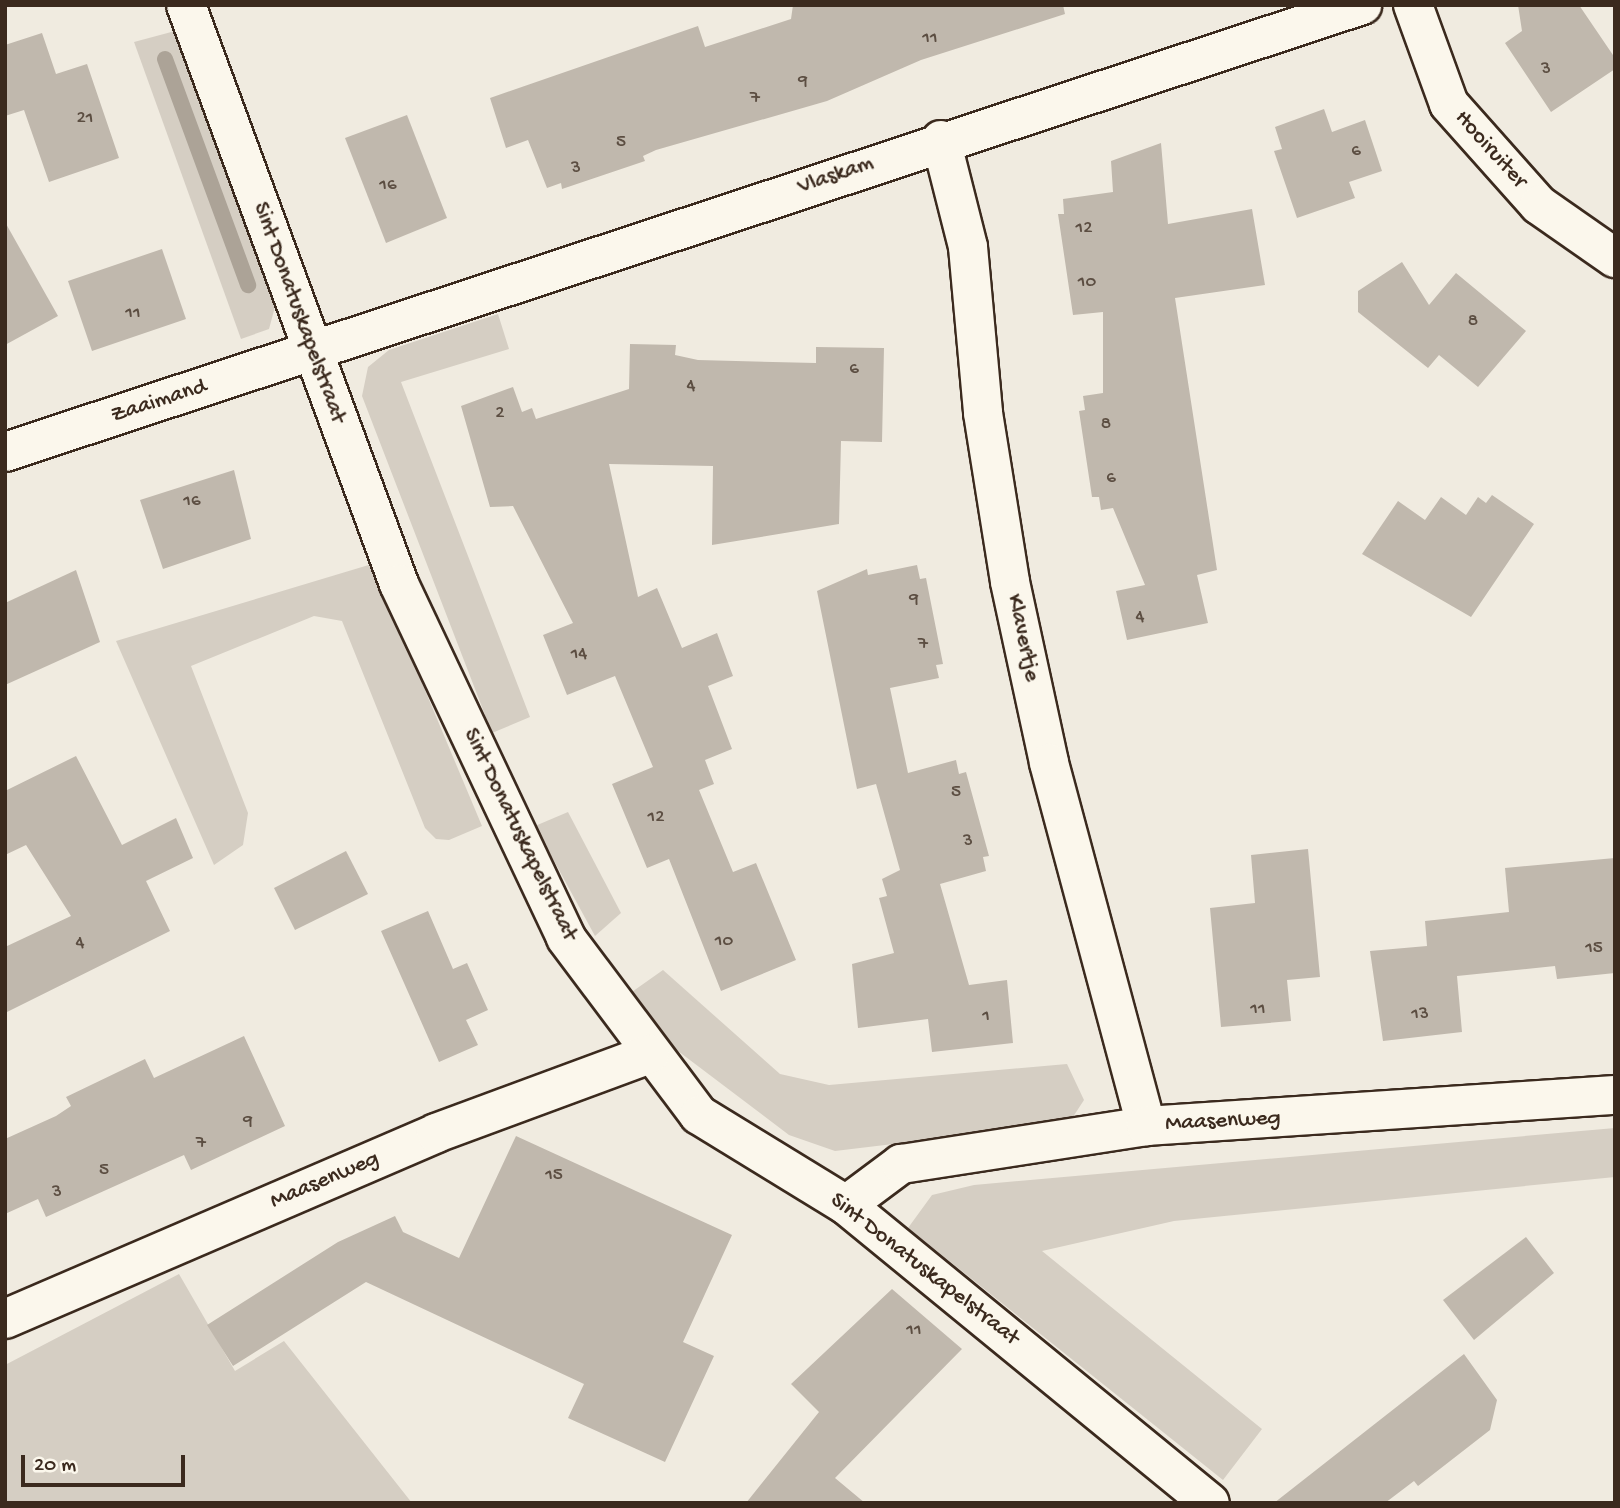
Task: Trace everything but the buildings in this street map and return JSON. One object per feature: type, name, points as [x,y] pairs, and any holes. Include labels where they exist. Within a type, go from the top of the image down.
[{"type":"street","name":"Sint Donatuskapelstraat","points":[[186,5],[399,584],[566,938],[650,1054],[699,1115],[846,1205],[1210,1503]]},
{"type":"street","name":"Vlaskam","points":[[312,352],[941,140],[1362,5]]},
{"type":"street","name":"Hooiruiter","points":[[1413,5],[1449,104],[1539,205],[1615,258]]},
{"type":"street","name":"Klavertje","points":[[941,140],[968,247],[984,413],[1010,582],[1049,763],[1146,1126]]},
{"type":"street","name":"Zaaimand","points":[[5,452],[312,352]]},
{"type":"street","name":"Maasenweg","points":[[5,1319],[436,1133],[650,1054]]},
{"type":"street","name":"Maasenweg","points":[[846,1205],[901,1164],[1146,1126],[1615,1095]]},
{"type":"shaded area","points":[[175,31],[276,303],[269,329],[241,339],[134,42]]},
{"type":"shaded area","points":[[498,314],[509,349],[401,382],[530,717],[492,733],[362,396],[368,367],[389,350]]},
{"type":"shaded area","points":[[372,564],[482,826],[449,840],[436,839],[425,828],[342,621],[314,616],[191,666],[248,813],[243,845],[214,865],[116,641]]},
{"type":"shaded area","points":[[568,812],[621,913],[595,936],[535,826]]},
{"type":"shaded area","points":[[663,970],[780,1074],[829,1085],[1067,1064],[1084,1100],[1069,1123],[835,1151],[789,1135],[674,1048],[629,994]]},
{"type":"shaded area","points":[[1615,1128],[1615,1177],[1174,1221],[1042,1251],[1262,1429],[1223,1480],[908,1228],[932,1195],[974,1185]]},
{"type":"shaded area","points":[[179,1274],[235,1371],[284,1341],[412,1503],[6,1503],[5,1365]]},
{"type":"waterway","points":[[165,59],[248,285]]}]
